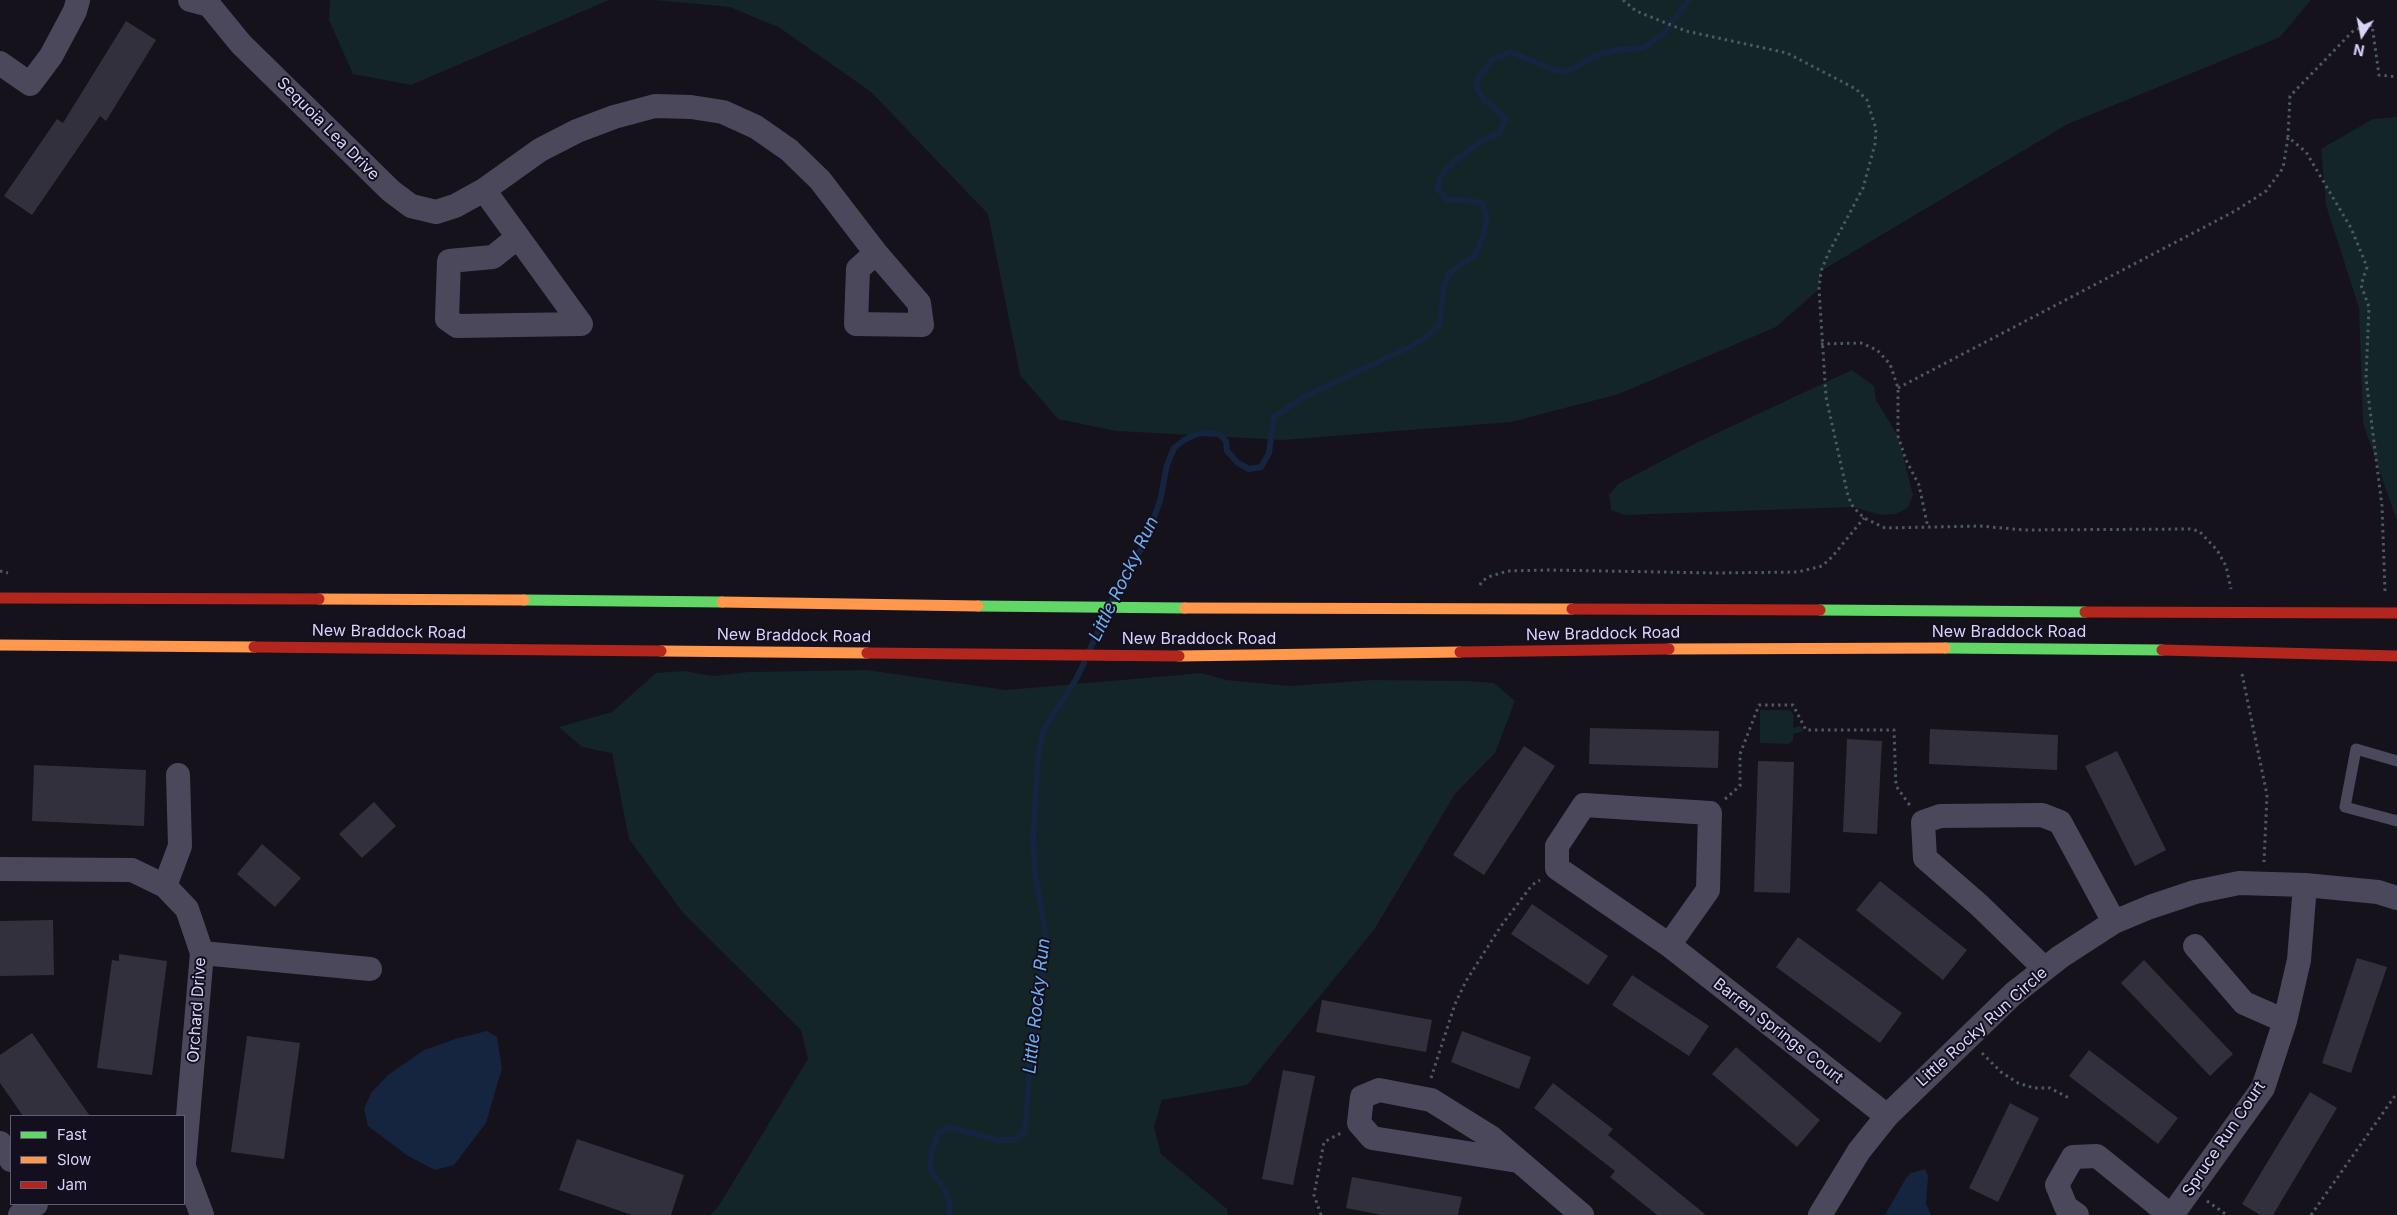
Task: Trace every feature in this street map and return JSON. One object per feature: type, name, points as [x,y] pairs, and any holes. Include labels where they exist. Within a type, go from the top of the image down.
[{"type":"main road","name":"New Braddock Road","points":[[0,598],[470,599],[1218,608],[2397,613]]},
{"type":"main road","name":"New Braddock Road","points":[[0,645],[1206,656],[1789,647],[2195,650],[2397,656]]},
{"type":"street","points":[[0,63],[30,84],[51,56],[75,11],[78,0]]},
{"type":"street","name":"Sequoia Lea Drive","points":[[190,0],[209,4],[241,44],[391,191],[411,206],[436,212],[455,206],[484,190],[540,150],[577,131],[614,117],[655,106],[691,107],[723,112],[756,126],[789,150],[820,180],[876,253]]},
{"type":"street","points":[[484,190],[518,237],[580,324],[457,326],[447,318],[449,261],[493,257],[518,237]]},
{"type":"street","points":[[165,886],[180,846],[178,775]]},
{"type":"street","points":[[1557,868],[1557,846],[1584,805],[1710,813],[1708,890],[1669,945]]},
{"type":"street","points":[[2045,969],[1980,905],[1925,858],[1923,822],[1940,816],[2042,815],[2060,822],[2114,922]]},
{"type":"street","name":"Barren Springs Court","points":[[1557,868],[1669,945],[1887,1116]]},
{"type":"street","name":"Orchard Drive","points":[[0,869],[132,870],[165,886],[187,909],[202,953],[185,1151]]},
{"type":"street","name":"Little Rocky Run Circle","points":[[1820,1215],[1859,1151],[1887,1116],[2013,994],[2045,969],[2114,922],[2195,892],[2239,883],[2305,884],[2378,892],[2397,898]]},
{"type":"street","name":"Spruce Run Court","points":[[2077,1215],[2066,1207],[2056,1185],[2073,1157],[2097,1156],[2171,1215],[2263,1088],[2285,1020],[2300,960],[2305,884]]},
{"type":"street","points":[[2195,946],[2244,1003],[2285,1020]]},
{"type":"street","points":[[202,953],[370,969]]},
{"type":"street","points":[[1518,1161],[1372,1138],[1360,1124],[1362,1097],[1379,1090],[1426,1100],[1492,1138],[1582,1215]]},
{"type":"street","points":[[0,1143],[10,1158]]},
{"type":"street","points":[[185,1170],[202,1215]]},
{"type":"street","points":[[20,1215],[36,1205]]},
{"type":"street","points":[[39,1205],[52,1215]]},
{"type":"lane","points":[[2397,761],[2356,749],[2345,806],[2397,821]]},
{"type":"path","points":[[1623,0],[1636,10],[1650,17],[1686,31],[1787,53],[1856,89],[1867,100],[1876,129],[1875,144],[1862,188],[1821,271],[1819,289],[1821,344],[1826,397],[1848,496],[1853,507],[1864,518],[1885,528],[1980,526],[2024,530],[2190,529],[2199,531],[2216,550],[2226,566],[2232,596]]},
{"type":"path","points":[[1898,388],[2235,212],[2266,191],[2283,168],[2288,137],[2290,96],[2354,30],[2372,25],[2379,75],[2397,77]]},
{"type":"path","points":[[2288,137],[2306,152],[2351,228],[2367,267],[2361,285],[2369,307],[2366,378],[2382,506],[2386,596]]},
{"type":"path","points":[[1821,344],[1861,343],[1877,350],[1890,364],[1898,388],[1898,436],[1906,460],[1919,485],[1928,528]]},
{"type":"path","points":[[1479,588],[1482,581],[1508,571],[1798,572],[1822,566],[1832,557],[1864,518]]},
{"type":"path","points":[[2241,671],[2267,795],[2264,837],[2264,884]]},
{"type":"path","points":[[1710,813],[1740,786],[1740,754],[1759,705],[1793,705],[1806,730],[1894,730],[1896,786],[1923,822]]},
{"type":"path","points":[[1426,1100],[1455,1004],[1481,954],[1532,885],[1557,868]]},
{"type":"path","points":[[1969,1037],[2001,1072],[2018,1083],[2034,1088],[2050,1088],[2069,1098]]},
{"type":"path","points":[[2311,1215],[2397,1093]]},
{"type":"path","points":[[1321,1215],[1314,1195],[1324,1142],[1360,1124]]},
{"type":"shaded area","points":[[330,0],[609,0],[411,85],[353,74],[329,20]]},
{"type":"shaded area","points":[[654,0],[2311,0],[2280,37],[2068,124],[1821,271],[1819,289],[1776,327],[1619,394],[1511,422],[1283,440],[1116,431],[1058,419],[1020,375],[988,214],[871,92],[780,28],[730,7]]},
{"type":"shaded area","points":[[2397,117],[2397,521],[2363,423],[2359,308],[2326,205],[2321,149],[2373,119]]},
{"type":"shaded area","points":[[1852,370],[1874,386],[1876,400],[1898,436],[1913,495],[1908,508],[1895,514],[1881,515],[1853,507],[1625,515],[1611,510],[1609,495],[1618,484],[1698,442]]},
{"type":"shaded area","points":[[867,670],[1006,690],[1202,673],[1226,680],[1289,686],[1372,680],[1467,681],[1494,683],[1515,701],[1495,753],[1455,794],[1374,930],[1247,1085],[1162,1100],[1154,1127],[1161,1154],[1227,1209],[1228,1215],[710,1215],[718,1207],[808,1059],[801,1030],[683,913],[629,839],[612,753],[582,747],[559,727],[612,712],[656,673],[684,671],[713,676],[749,672]]},
{"type":"shaded area","points":[[1760,710],[1790,710],[1794,716],[1793,728],[1800,726],[1804,731],[1793,734],[1793,741],[1788,744],[1760,743]]},
{"type":"water","points":[[487,1031],[497,1037],[502,1068],[486,1123],[454,1165],[435,1170],[408,1156],[368,1126],[364,1109],[371,1093],[388,1075],[424,1050],[458,1038]]},
{"type":"water","points":[[1925,1169],[1928,1176],[1926,1203],[1931,1215],[1885,1215],[1906,1178],[1911,1173]]},
{"type":"building","points":[[126,21],[156,40],[106,121],[100,116],[32,215],[4,196],[57,119],[63,123]]},
{"type":"building","points":[[1590,728],[1719,731],[1718,768],[1589,764]]},
{"type":"building","points":[[1930,729],[2058,735],[2057,770],[1929,764]]},
{"type":"building","points":[[1847,739],[1882,741],[1877,834],[1843,832]]},
{"type":"building","points":[[1524,746],[1555,766],[1484,875],[1453,855]]},
{"type":"building","points":[[2117,751],[2166,850],[2135,866],[2085,766]]},
{"type":"building","points":[[1758,761],[1794,762],[1790,893],[1754,892]]},
{"type":"building","points":[[34,765],[146,770],[144,826],[32,821]]},
{"type":"building","points":[[374,802],[396,826],[362,858],[339,834]]},
{"type":"building","points":[[262,844],[301,878],[275,907],[237,874]]},
{"type":"building","points":[[1880,881],[1967,950],[1943,980],[1856,910]]},
{"type":"building","points":[[1532,904],[1608,956],[1588,985],[1511,934]]},
{"type":"building","points":[[53,920],[54,975],[0,976],[0,921]]},
{"type":"building","points":[[1798,937],[1902,1013],[1880,1043],[1776,967]]},
{"type":"building","points":[[119,954],[167,961],[152,1075],[97,1068],[112,960],[119,961]]},
{"type":"building","points":[[2357,958],[2387,967],[2351,1073],[2322,1063]]},
{"type":"building","points":[[2144,960],[2233,1054],[2210,1076],[2121,983]]},
{"type":"building","points":[[1632,975],[1709,1026],[1689,1056],[1612,1005]]},
{"type":"building","points":[[1322,1000],[1432,1020],[1426,1052],[1316,1032]]},
{"type":"building","points":[[1462,1031],[1531,1057],[1519,1089],[1451,1062]]},
{"type":"building","points":[[32,1033],[89,1115],[22,1115],[0,1083],[0,1055]]},
{"type":"building","points":[[247,1036],[300,1043],[284,1159],[231,1152]]},
{"type":"building","points":[[1736,1047],[1820,1120],[1797,1147],[1712,1074]]},
{"type":"building","points":[[2089,1050],[2178,1118],[2158,1144],[2069,1076]]},
{"type":"building","points":[[1283,1070],[1315,1076],[1293,1185],[1262,1179]]},
{"type":"building","points":[[1553,1083],[1613,1129],[1608,1135],[1706,1215],[1657,1215],[1610,1177],[1615,1171],[1534,1108]]},
{"type":"building","points":[[2310,1092],[2337,1108],[2273,1215],[2260,1215],[2242,1204]]},
{"type":"building","points":[[2010,1103],[2039,1118],[1998,1202],[1969,1188]]},
{"type":"building","points":[[577,1139],[684,1175],[671,1215],[632,1215],[559,1190]]},
{"type":"building","points":[[1352,1177],[1462,1197],[1458,1215],[1382,1215],[1346,1208]]},
{"type":"waterway","name":"Little Rocky Run","points":[[1112,601],[1126,570],[1143,547],[1160,501],[1167,465],[1174,448],[1184,440],[1199,433],[1219,434],[1226,441],[1227,451],[1238,463],[1249,469],[1261,467],[1269,453],[1274,417],[1306,396],[1412,346],[1439,325],[1444,287],[1449,273],[1475,255],[1483,236],[1487,217],[1482,203],[1466,200],[1447,200],[1437,188],[1442,173],[1452,163],[1483,140],[1499,133],[1506,120],[1484,100],[1476,87],[1479,76],[1493,59],[1511,52],[1554,70],[1566,72],[1597,55],[1617,50],[1643,48],[1662,35],[1689,0]]},
{"type":"waterway","name":"Little Rocky Run","points":[[1090,649],[1106,615]]},
{"type":"waterway","name":"Little Rocky Run","points":[[949,1215],[950,1204],[946,1191],[930,1170],[932,1151],[938,1134],[949,1127],[997,1140],[1014,1140],[1025,1132],[1031,1048],[1047,942],[1035,874],[1033,837],[1038,756],[1044,729],[1075,681],[1084,663]]},
{"type":"traffic: fast","points":[[524,600],[722,602]]},
{"type":"traffic: fast","points":[[978,606],[1185,608]]},
{"type":"traffic: fast","points":[[1820,610],[2085,612]]},
{"type":"traffic: fast","points":[[1945,648],[2162,650]]},
{"type":"traffic: slow","points":[[319,599],[524,600]]},
{"type":"traffic: slow","points":[[722,602],[978,606]]},
{"type":"traffic: slow","points":[[1185,608],[1572,609]]},
{"type":"traffic: slow","points":[[0,645],[254,647]]},
{"type":"traffic: slow","points":[[1669,649],[1945,648]]},
{"type":"traffic: slow","points":[[661,651],[867,653]]},
{"type":"traffic: slow","points":[[1179,656],[1460,652]]},
{"type":"traffic: jam","points":[[0,598],[319,599]]},
{"type":"traffic: jam","points":[[1572,609],[1820,610]]},
{"type":"traffic: jam","points":[[2085,612],[2397,613]]},
{"type":"traffic: jam","points":[[254,647],[661,651]]},
{"type":"traffic: jam","points":[[1460,652],[1669,649]]},
{"type":"traffic: jam","points":[[2162,650],[2397,656]]},
{"type":"traffic: jam","points":[[867,653],[1179,656]]}]
